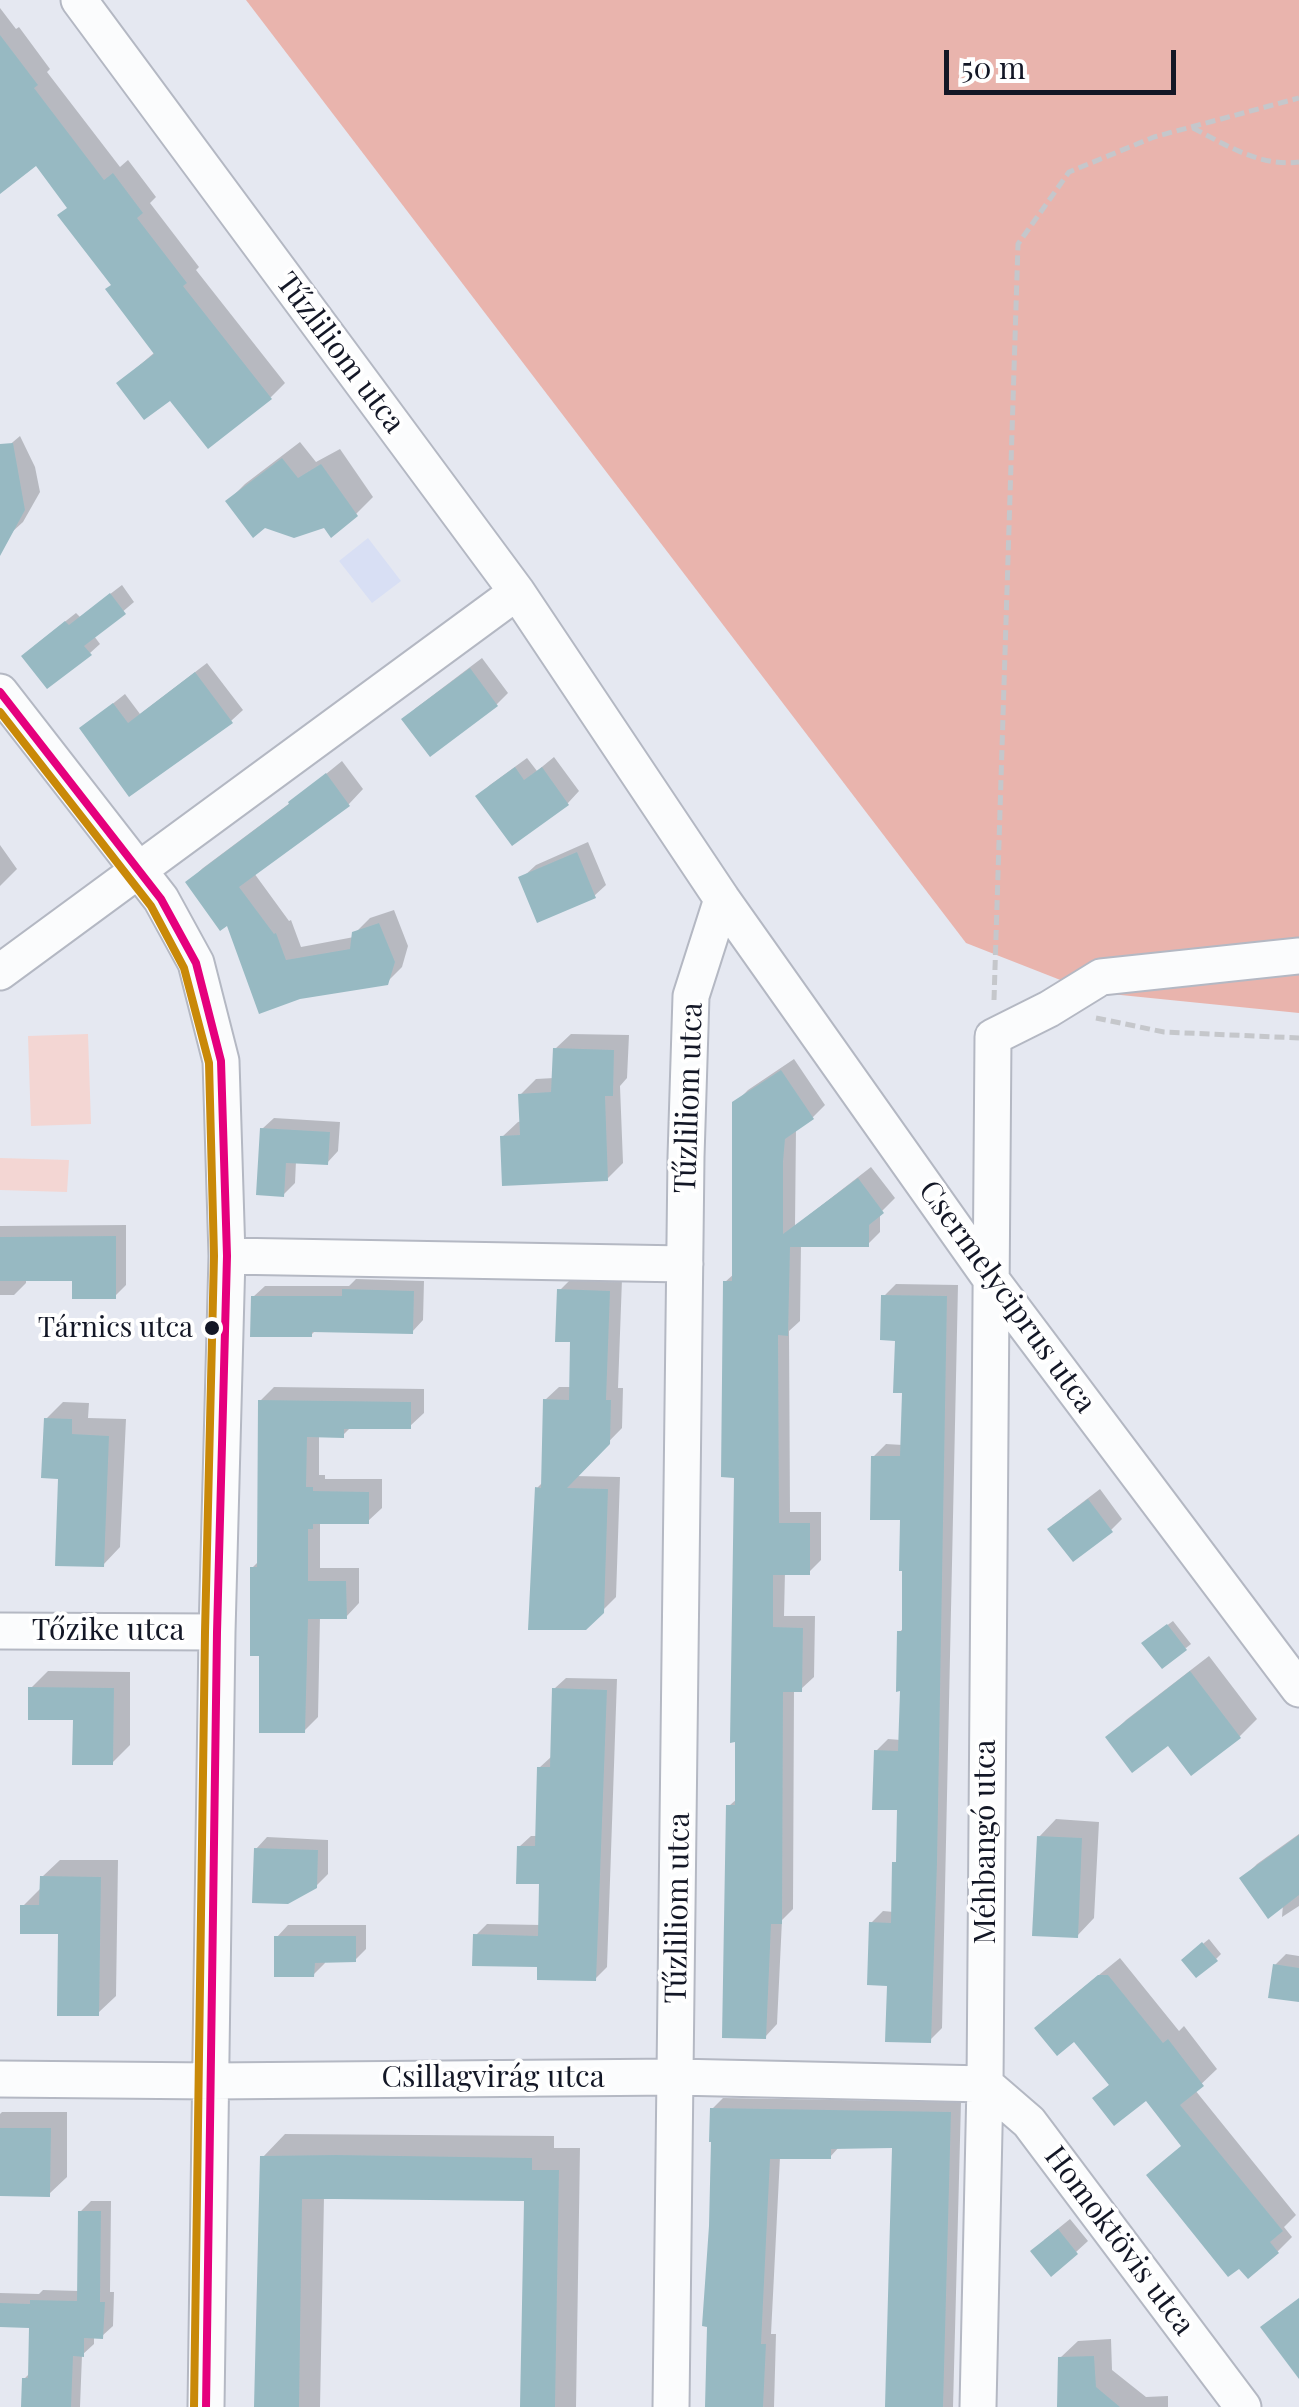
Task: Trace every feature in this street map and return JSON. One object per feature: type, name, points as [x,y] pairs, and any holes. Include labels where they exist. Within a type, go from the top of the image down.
[{"type":"street","name":"Tűzliliom utca","points":[[79,0],[518,592],[722,899],[691,996],[671,2407]]},
{"type":"street","points":[[0,972],[518,592]]},
{"type":"street","points":[[0,692],[161,899],[196,963],[221,1060],[227,1256],[216,1632],[206,2407]]},
{"type":"street","name":"Csermelyciprus utca","points":[[722,899],[990,1278],[1299,1689]]},
{"type":"street","points":[[993,1036],[1049,1009],[1101,977],[1299,956]]},
{"type":"street","name":"Méhbangó utca","points":[[978,2407],[985,2084],[993,1036]]},
{"type":"street","points":[[227,1256],[685,1264]]},
{"type":"street","name":"Tőzike utca","points":[[0,1630],[216,1632]]},
{"type":"street","name":"Csillagvirág utca","points":[[0,2079],[676,2077],[985,2084]]},
{"type":"street","name":"Homoktövis utca","points":[[985,2084],[1029,2122],[1243,2407]]},
{"type":"path","points":[[993,1036],[1018,244],[1069,172],[1154,137],[1299,98]]},
{"type":"path","points":[[1190,127],[1242,153],[1268,161],[1299,162]]},
{"type":"path","points":[[1049,1009],[1164,1032],[1299,1038]]},
{"type":"shaded area","points":[[246,0],[1299,0],[1299,1013],[1091,992],[966,943]]},
{"type":"shaded area","points":[[368,538],[401,581],[372,603],[339,561]]},
{"type":"shaded area","points":[[88,1034],[91,1124],[31,1126],[28,1036]]},
{"type":"shaded area","points":[[0,1158],[69,1160],[67,1192],[0,1190]]},
{"type":"building","points":[[0,35],[38,85],[34,88],[104,180],[113,173],[143,213],[137,218],[187,283],[183,286],[272,399],[208,449],[170,401],[144,420],[116,383],[154,354],[105,289],[111,285],[57,215],[67,208],[36,166],[0,194]]},
{"type":"building","points":[[13,443],[25,510],[0,556],[0,444]]},
{"type":"building","points":[[282,458],[298,478],[321,464],[358,516],[331,538],[324,528],[294,538],[265,528],[253,538],[225,501]]},
{"type":"building","points":[[110,593],[126,614],[84,646],[92,655],[47,689],[21,656],[65,621],[69,625]]},
{"type":"building","points":[[470,668],[498,706],[430,757],[401,719]]},
{"type":"building","points":[[195,672],[233,723],[129,797],[79,728],[113,703],[128,723]]},
{"type":"building","points":[[515,767],[524,780],[542,767],[569,805],[512,846],[475,796]]},
{"type":"building","points":[[326,773],[350,806],[239,887],[276,933],[286,960],[350,949],[352,932],[379,923],[395,962],[388,985],[300,999],[259,1014],[227,926],[220,931],[185,882]]},
{"type":"building","points":[[577,852],[596,898],[537,923],[518,877]]},
{"type":"building","points":[[553,1048],[614,1050],[613,1096],[605,1096],[608,1181],[502,1186],[500,1136],[520,1135],[518,1094],[551,1092]]},
{"type":"building","points":[[781,1070],[814,1119],[785,1139],[783,1234],[858,1178],[884,1213],[869,1225],[869,1247],[790,1247],[788,1336],[778,1335],[779,1523],[810,1523],[810,1575],[773,1575],[773,1627],[803,1628],[802,1692],[783,1692],[782,1924],[771,1924],[766,2039],[722,2038],[726,1805],[735,1805],[735,1742],[730,1743],[734,1478],[721,1477],[723,1281],[732,1281],[732,1102]]},
{"type":"building","points":[[260,1128],[330,1132],[328,1165],[286,1163],[284,1197],[256,1195]]},
{"type":"building","points":[[116,1236],[116,1299],[72,1299],[72,1281],[0,1281],[0,1237]]},
{"type":"building","points":[[342,1289],[414,1291],[413,1334],[312,1332],[312,1337],[250,1337],[251,1296],[342,1296]]},
{"type":"building","points":[[557,1289],[610,1291],[606,1400],[611,1400],[610,1444],[567,1488],[608,1489],[604,1613],[586,1630],[528,1630],[535,1487],[541,1488],[543,1399],[569,1400],[570,1342],[555,1342]]},
{"type":"building","points":[[881,1295],[947,1296],[931,2043],[885,2042],[887,1986],[867,1985],[869,1922],[891,1923],[897,1810],[872,1810],[874,1750],[898,1751],[897,1631],[902,1631],[900,1520],[870,1520],[871,1456],[900,1456],[902,1393],[893,1393],[895,1341],[880,1340]]},
{"type":"building","points":[[258,1400],[411,1402],[411,1429],[344,1429],[344,1438],[307,1437],[306,1487],[313,1487],[313,1491],[369,1492],[369,1524],[313,1524],[313,1529],[308,1529],[308,1581],[346,1581],[347,1619],[308,1619],[305,1733],[259,1733],[259,1656],[250,1656],[250,1567],[257,1567]]},
{"type":"building","points":[[44,1418],[72,1419],[72,1434],[109,1436],[104,1567],[55,1566],[58,1479],[41,1478]]},
{"type":"building","points":[[1088,1499],[1113,1532],[1073,1562],[1047,1529]]},
{"type":"building","points":[[1167,1624],[1187,1650],[1162,1669],[1141,1643]]},
{"type":"building","points":[[1190,1671],[1241,1738],[1191,1776],[1168,1746],[1132,1773],[1105,1737]]},
{"type":"building","points":[[28,1687],[114,1688],[113,1765],[72,1765],[73,1720],[28,1720]]},
{"type":"building","points":[[552,1688],[607,1690],[596,1981],[537,1980],[537,1967],[472,1966],[473,1934],[538,1936],[539,1884],[516,1884],[517,1846],[535,1846],[537,1767],[550,1767]]},
{"type":"building","points":[[1299,1835],[1299,1895],[1268,1919],[1239,1878]]},
{"type":"building","points":[[1037,1836],[1082,1838],[1078,1938],[1032,1936]]},
{"type":"building","points":[[254,1848],[318,1850],[317,1888],[288,1904],[252,1903]]},
{"type":"building","points":[[40,1876],[101,1877],[99,2016],[57,2016],[58,1934],[20,1934],[20,1905],[39,1905]]},
{"type":"building","points":[[274,1936],[356,1936],[356,1962],[315,1963],[314,1977],[274,1977]]},
{"type":"building","points":[[1202,1942],[1218,1961],[1196,1978],[1181,1960]]},
{"type":"building","points":[[1273,1964],[1299,1968],[1299,2002],[1268,1998]]},
{"type":"building","points":[[1098,1975],[1108,1975],[1163,2043],[1168,2039],[1204,2086],[1180,2105],[1283,2231],[1270,2242],[1279,2253],[1248,2279],[1239,2269],[1228,2277],[1146,2175],[1181,2146],[1146,2101],[1114,2126],[1092,2098],[1109,2085],[1074,2042],[1057,2056],[1034,2028]]},
{"type":"building","points":[[710,2108],[951,2112],[943,2407],[885,2407],[892,2148],[831,2149],[831,2159],[770,2159],[761,2344],[766,2344],[763,2407],[705,2407],[707,2327],[702,2326],[709,2226]]},
{"type":"building","points":[[0,2128],[51,2128],[50,2197],[0,2196]]},
{"type":"building","points":[[260,2156],[532,2158],[532,2170],[559,2170],[555,2407],[520,2407],[524,2201],[302,2199],[299,2407],[254,2407]]},
{"type":"building","points":[[78,2211],[101,2211],[103,2339],[84,2338],[84,2357],[73,2356],[71,2407],[21,2407],[22,2378],[28,2378],[29,2328],[0,2327],[0,2303],[77,2301]]},
{"type":"building","points":[[1058,2229],[1078,2254],[1051,2277],[1030,2251]]},
{"type":"building","points":[[1299,2298],[1299,2379],[1260,2327]]},
{"type":"building","points":[[1094,2356],[1096,2387],[1120,2407],[1057,2407],[1058,2357]]},
{"type":"transit line","points":[[0,692],[161,899],[196,963],[221,1061],[227,1256],[217,1632],[206,2407]]},
{"type":"transit line","points":[[0,712],[151,906],[184,968],[209,1063],[214,1256],[194,2407]]},
{"type":"place","name":"Tárnics utca","points":[[212,1328]]}]
